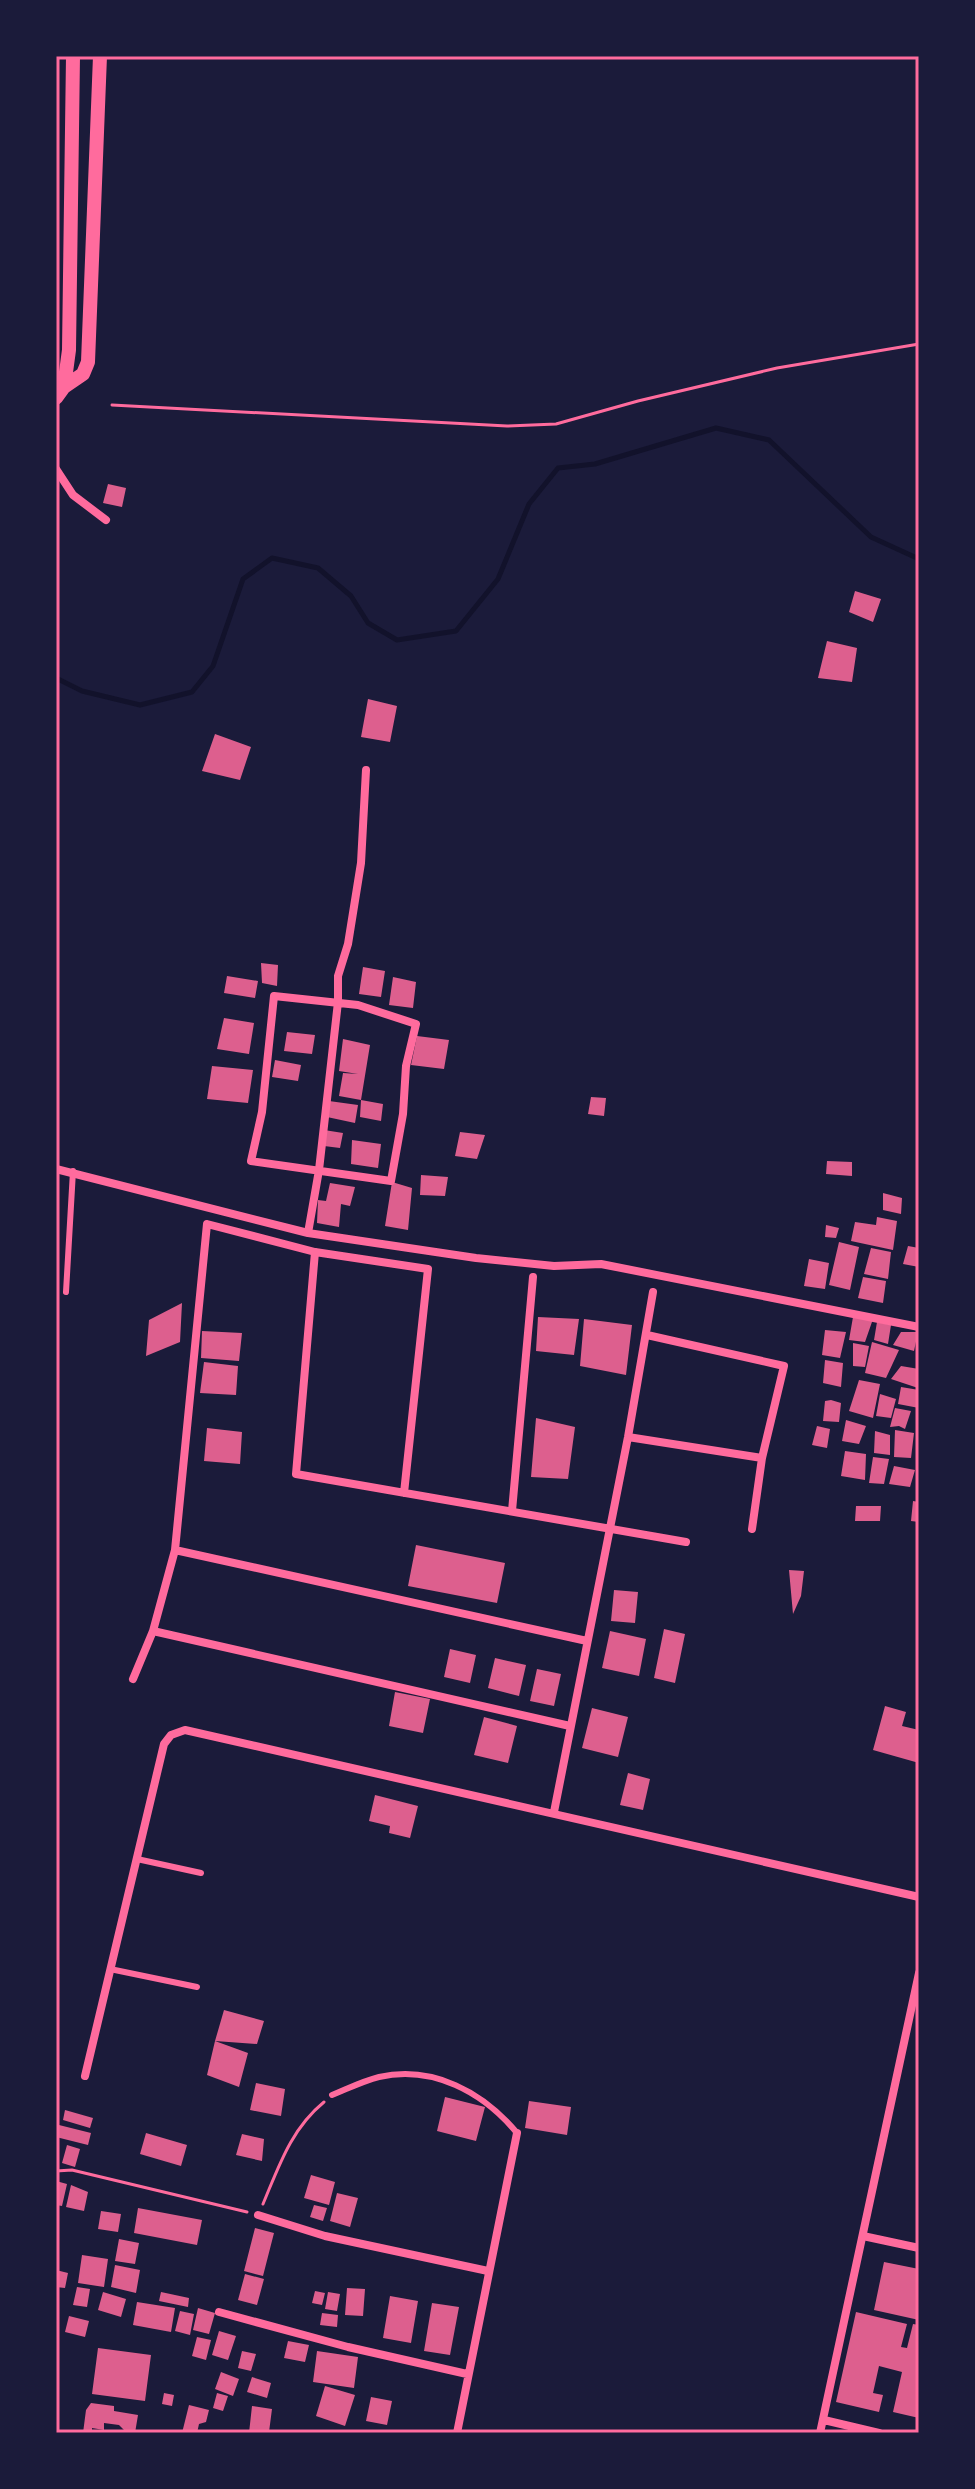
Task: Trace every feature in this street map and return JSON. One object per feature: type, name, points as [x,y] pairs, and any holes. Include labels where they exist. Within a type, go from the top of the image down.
[{"type":"street","points":[[60,392],[69,350],[73,56]]},
{"type":"street","points":[[60,392],[83,374],[88,362],[100,56]]},
{"type":"street","points":[[56,469],[73,495],[106,520]]},
{"type":"street","points":[[308,1233],[319,1170],[338,1002],[338,976],[348,944],[361,863],[366,770]]},
{"type":"street","points":[[274,996],[338,1002],[416,1024],[406,1066],[403,1114],[391,1181],[319,1170],[251,1161],[262,1112],[274,996]]},
{"type":"street","points":[[56,1169],[308,1233],[418,1251],[532,1264],[601,1264],[919,1327]]},
{"type":"street","points":[[133,1679],[153,1631],[175,1550],[207,1224],[315,1252],[428,1269],[404,1493]]},
{"type":"street","points":[[315,1252],[296,1474],[686,1542]]},
{"type":"street","points":[[512,1511],[533,1277]]},
{"type":"street","points":[[554,1812],[628,1437],[653,1292]]},
{"type":"street","points":[[647,1335],[784,1366],[762,1458],[752,1529]]},
{"type":"street","points":[[628,1437],[762,1458]]},
{"type":"street","points":[[175,1550],[587,1641]]},
{"type":"street","points":[[153,1631],[570,1726]]},
{"type":"street","points":[[85,2076],[164,1744],[171,1735],[185,1730],[919,1897]]},
{"type":"street","points":[[820,2433],[919,1973]]},
{"type":"street","points":[[457,2433],[517,2133]]},
{"type":"street","points":[[258,2215],[325,2236],[488,2271]]},
{"type":"street","points":[[863,2236],[919,2248]]},
{"type":"street","points":[[219,2312],[348,2347],[467,2374]]},
{"type":"street","points":[[824,2420],[879,2433]]},
{"type":"lane","points":[[66,1292],[73,1171]]},
{"type":"lane","points":[[137,1859],[201,1873]]},
{"type":"lane","points":[[110,1969],[197,1987]]},
{"type":"lane","points":[[332,2095],[379,2077],[407,2074],[436,2078],[469,2090],[498,2110],[517,2133]]},
{"type":"path","points":[[112,405],[507,426],[556,424],[777,368],[919,344]]},
{"type":"path","points":[[56,2171],[72,2170],[258,2215],[292,2139],[308,2116],[332,2095]]},
{"type":"building","points":[[108,484],[126,488],[122,507],[103,503]]},
{"type":"building","points":[[855,591],[881,599],[873,622],[849,612]]},
{"type":"building","points":[[827,641],[857,648],[852,682],[818,678]]},
{"type":"building","points":[[368,699],[397,706],[390,742],[361,737]]},
{"type":"building","points":[[215,734],[251,747],[240,780],[202,771]]},
{"type":"building","points":[[261,963],[278,965],[277,986],[262,983]]},
{"type":"building","points":[[363,967],[385,971],[381,997],[359,994]]},
{"type":"building","points":[[227,976],[258,981],[255,998],[224,993]]},
{"type":"building","points":[[393,977],[416,982],[413,1008],[389,1005]]},
{"type":"building","points":[[224,1018],[254,1023],[249,1054],[217,1049]]},
{"type":"building","points":[[287,1032],[315,1035],[312,1054],[284,1051]]},
{"type":"building","points":[[417,1036],[449,1040],[444,1069],[411,1065]]},
{"type":"building","points":[[343,1039],[370,1045],[361,1100],[339,1096],[343,1073],[358,1074],[339,1071]]},
{"type":"building","points":[[275,1060],[301,1065],[298,1081],[272,1077]]},
{"type":"building","points":[[212,1066],[253,1070],[248,1103],[207,1099]]},
{"type":"building","points":[[591,1097],[606,1098],[604,1116],[588,1114]]},
{"type":"building","points":[[361,1100],[383,1104],[381,1121],[360,1117]]},
{"type":"building","points":[[329,1101],[358,1105],[355,1123],[327,1117]]},
{"type":"building","points":[[324,1130],[343,1133],[340,1148],[324,1146]]},
{"type":"building","points":[[460,1132],[485,1135],[477,1159],[455,1156]]},
{"type":"building","points":[[352,1140],[381,1144],[378,1168],[351,1164]]},
{"type":"building","points":[[827,1161],[852,1162],[852,1176],[826,1174]]},
{"type":"building","points":[[421,1175],[448,1177],[445,1196],[420,1195]]},
{"type":"building","points":[[392,1182],[412,1188],[408,1230],[385,1226]]},
{"type":"building","points":[[330,1183],[355,1187],[350,1206],[341,1204],[339,1227],[317,1223],[318,1200],[326,1201]]},
{"type":"building","points":[[883,1193],[902,1198],[901,1214],[883,1210]]},
{"type":"building","points":[[877,1217],[897,1221],[893,1250],[851,1241],[855,1222],[876,1225]]},
{"type":"building","points":[[826,1225],[839,1228],[836,1238],[825,1237]]},
{"type":"building","points":[[839,1242],[859,1247],[850,1290],[829,1285]]},
{"type":"building","points":[[908,1246],[919,1248],[919,1267],[903,1264]]},
{"type":"building","points":[[871,1248],[891,1252],[888,1279],[864,1274]]},
{"type":"building","points":[[809,1259],[829,1263],[825,1289],[804,1286]]},
{"type":"building","points":[[863,1277],[886,1281],[883,1303],[858,1298]]},
{"type":"building","points":[[182,1303],[180,1342],[146,1356],[149,1320]]},
{"type":"building","points":[[538,1317],[579,1319],[574,1355],[536,1351]]},
{"type":"building","points":[[853,1317],[873,1319],[865,1342],[849,1340]]},
{"type":"building","points":[[584,1319],[632,1325],[626,1375],[580,1366]]},
{"type":"building","points":[[877,1322],[891,1325],[888,1344],[874,1340]]},
{"type":"building","points":[[825,1330],[846,1332],[840,1358],[822,1355]]},
{"type":"building","points":[[202,1331],[242,1333],[239,1361],[201,1358]]},
{"type":"building","points":[[901,1332],[918,1332],[914,1351],[893,1345]]},
{"type":"building","points":[[872,1342],[899,1350],[886,1378],[865,1373]]},
{"type":"building","points":[[853,1343],[869,1346],[865,1367],[853,1366]]},
{"type":"building","points":[[825,1360],[843,1363],[841,1387],[823,1383]]},
{"type":"building","points":[[204,1362],[238,1366],[236,1395],[200,1393]]},
{"type":"building","points":[[901,1366],[919,1369],[918,1388],[891,1379]]},
{"type":"building","points":[[859,1380],[880,1384],[873,1418],[849,1411]]},
{"type":"building","points":[[901,1387],[919,1390],[919,1408],[898,1404]]},
{"type":"building","points":[[880,1394],[896,1399],[891,1418],[876,1416]]},
{"type":"building","points":[[825,1401],[841,1403],[839,1422],[823,1421]]},
{"type":"building","points":[[895,1408],[911,1411],[905,1429],[890,1427]]},
{"type":"building","points":[[536,1418],[575,1427],[568,1479],[531,1477]]},
{"type":"building","points":[[846,1420],[866,1426],[859,1444],[842,1441]]},
{"type":"building","points":[[817,1426],[830,1429],[827,1448],[812,1445]]},
{"type":"building","points":[[207,1428],[242,1432],[240,1464],[204,1461]]},
{"type":"building","points":[[895,1430],[914,1433],[911,1458],[894,1457]]},
{"type":"building","points":[[875,1431],[890,1435],[890,1455],[874,1453]]},
{"type":"building","points":[[845,1451],[866,1454],[865,1480],[841,1476]]},
{"type":"building","points":[[873,1457],[889,1459],[884,1484],[869,1483]]},
{"type":"building","points":[[894,1466],[915,1470],[910,1487],[889,1484]]},
{"type":"building","points":[[913,1501],[919,1502],[919,1522],[911,1521]]},
{"type":"building","points":[[856,1506],[881,1506],[880,1521],[855,1521]]},
{"type":"building","points":[[416,1545],[505,1563],[497,1603],[408,1586]]},
{"type":"building","points":[[789,1570],[804,1571],[801,1596],[793,1614]]},
{"type":"building","points":[[614,1590],[638,1592],[635,1623],[611,1621]]},
{"type":"building","points":[[664,1629],[685,1634],[675,1683],[654,1678]]},
{"type":"building","points":[[610,1631],[646,1639],[639,1676],[602,1668]]},
{"type":"building","points":[[450,1649],[476,1655],[470,1683],[444,1677]]},
{"type":"building","points":[[495,1658],[526,1665],[519,1696],[488,1688]]},
{"type":"building","points":[[537,1669],[561,1674],[554,1706],[530,1701]]},
{"type":"building","points":[[395,1692],[430,1699],[423,1733],[389,1726]]},
{"type":"building","points":[[885,1706],[906,1712],[902,1726],[919,1730],[919,1763],[873,1750]]},
{"type":"building","points":[[592,1708],[628,1717],[618,1757],[582,1748]]},
{"type":"building","points":[[484,1717],[517,1726],[508,1763],[474,1755]]},
{"type":"building","points":[[628,1773],[650,1779],[643,1810],[620,1805]]},
{"type":"building","points":[[375,1795],[418,1806],[410,1838],[389,1833],[390,1826],[369,1821]]},
{"type":"building","points":[[224,2010],[264,2021],[257,2044],[215,2041]]},
{"type":"building","points":[[215,2041],[248,2053],[239,2087],[207,2075]]},
{"type":"building","points":[[256,2083],[285,2089],[281,2116],[250,2110]]},
{"type":"building","points":[[445,2097],[485,2107],[476,2141],[437,2131]]},
{"type":"building","points":[[529,2101],[571,2107],[567,2135],[525,2128]]},
{"type":"building","points":[[65,2110],[93,2118],[90,2128],[63,2120]]},
{"type":"building","points":[[59,2125],[91,2133],[88,2145],[56,2137]]},
{"type":"building","points":[[146,2133],[187,2145],[181,2166],[140,2154]]},
{"type":"building","points":[[242,2134],[264,2139],[262,2161],[236,2155]]},
{"type":"building","points":[[67,2145],[80,2149],[75,2167],[62,2163]]},
{"type":"building","points":[[311,2175],[335,2182],[329,2205],[304,2198]]},
{"type":"building","points":[[56,2181],[67,2184],[62,2206],[56,2205]]},
{"type":"building","points":[[71,2185],[88,2192],[84,2211],[66,2207]]},
{"type":"building","points":[[337,2193],[358,2198],[350,2227],[330,2221]]},
{"type":"building","points":[[314,2205],[327,2208],[323,2221],[310,2217]]},
{"type":"building","points":[[138,2208],[202,2220],[197,2245],[134,2233]]},
{"type":"building","points":[[101,2211],[121,2214],[118,2232],[98,2229]]},
{"type":"building","points":[[255,2228],[274,2233],[263,2276],[244,2271]]},
{"type":"building","points":[[119,2239],[139,2243],[135,2264],[115,2261]]},
{"type":"building","points":[[82,2255],[108,2259],[104,2287],[78,2283]]},
{"type":"building","points":[[884,2262],[919,2269],[919,2320],[874,2310]]},
{"type":"building","points":[[115,2265],[140,2270],[136,2293],[111,2287]]},
{"type":"building","points":[[56,2270],[68,2273],[65,2288],[56,2287]]},
{"type":"building","points":[[245,2274],[264,2279],[257,2305],[238,2300]]},
{"type":"building","points":[[77,2287],[90,2289],[87,2307],[73,2305]]},
{"type":"building","points":[[347,2288],[365,2289],[363,2316],[345,2315]]},
{"type":"building","points":[[315,2291],[325,2293],[322,2305],[312,2303]]},
{"type":"building","points":[[103,2292],[126,2299],[121,2317],[98,2310]]},
{"type":"building","points":[[161,2292],[189,2298],[188,2307],[159,2301]]},
{"type":"building","points":[[328,2292],[340,2294],[337,2311],[325,2309]]},
{"type":"building","points":[[390,2296],[418,2301],[411,2343],[383,2338]]},
{"type":"building","points":[[137,2302],[175,2308],[171,2332],[133,2325]]},
{"type":"building","points":[[432,2303],[459,2307],[450,2355],[424,2351]]},
{"type":"building","points":[[198,2308],[215,2313],[209,2334],[193,2330]]},
{"type":"building","points":[[180,2311],[194,2314],[190,2335],[175,2331]]},
{"type":"building","points":[[856,2312],[907,2324],[901,2347],[907,2348],[913,2324],[919,2325],[919,2418],[893,2412],[902,2372],[879,2366],[873,2393],[883,2395],[879,2412],[836,2402]]},
{"type":"building","points":[[322,2313],[338,2315],[337,2327],[320,2325]]},
{"type":"building","points":[[69,2316],[89,2321],[85,2337],[65,2332]]},
{"type":"building","points":[[219,2331],[236,2336],[228,2360],[212,2355]]},
{"type":"building","points":[[197,2337],[211,2340],[206,2360],[192,2356]]},
{"type":"building","points":[[288,2341],[309,2345],[305,2362],[284,2358]]},
{"type":"building","points":[[98,2348],[151,2355],[145,2401],[92,2394]]},
{"type":"building","points":[[242,2351],[256,2354],[251,2371],[238,2368]]},
{"type":"building","points":[[317,2351],[358,2357],[354,2388],[313,2382]]},
{"type":"building","points":[[221,2372],[239,2379],[233,2396],[215,2389]]},
{"type":"building","points":[[252,2377],[271,2383],[267,2398],[247,2392]]},
{"type":"building","points":[[325,2386],[355,2395],[345,2426],[316,2416]]},
{"type":"building","points":[[164,2393],[174,2395],[172,2406],[162,2404]]},
{"type":"building","points":[[217,2393],[228,2396],[223,2411],[213,2408]]},
{"type":"building","points":[[371,2397],[392,2401],[387,2425],[366,2421]]},
{"type":"building","points":[[91,2403],[114,2406],[114,2411],[138,2415],[135,2433],[127,2433],[119,2425],[104,2423],[104,2430],[92,2428],[92,2433],[83,2433],[86,2410]]},
{"type":"building","points":[[189,2405],[209,2410],[206,2422],[199,2424],[197,2433],[182,2433]]},
{"type":"building","points":[[252,2406],[272,2409],[269,2432],[249,2433]]},
{"type":"waterway","points":[[56,678],[82,691],[140,705],[192,692],[213,666],[243,579],[272,558],[318,568],[351,596],[368,623],[397,640],[456,631],[498,579],[529,504],[558,468],[595,464],[716,428],[769,440],[871,537],[919,559]]}]
